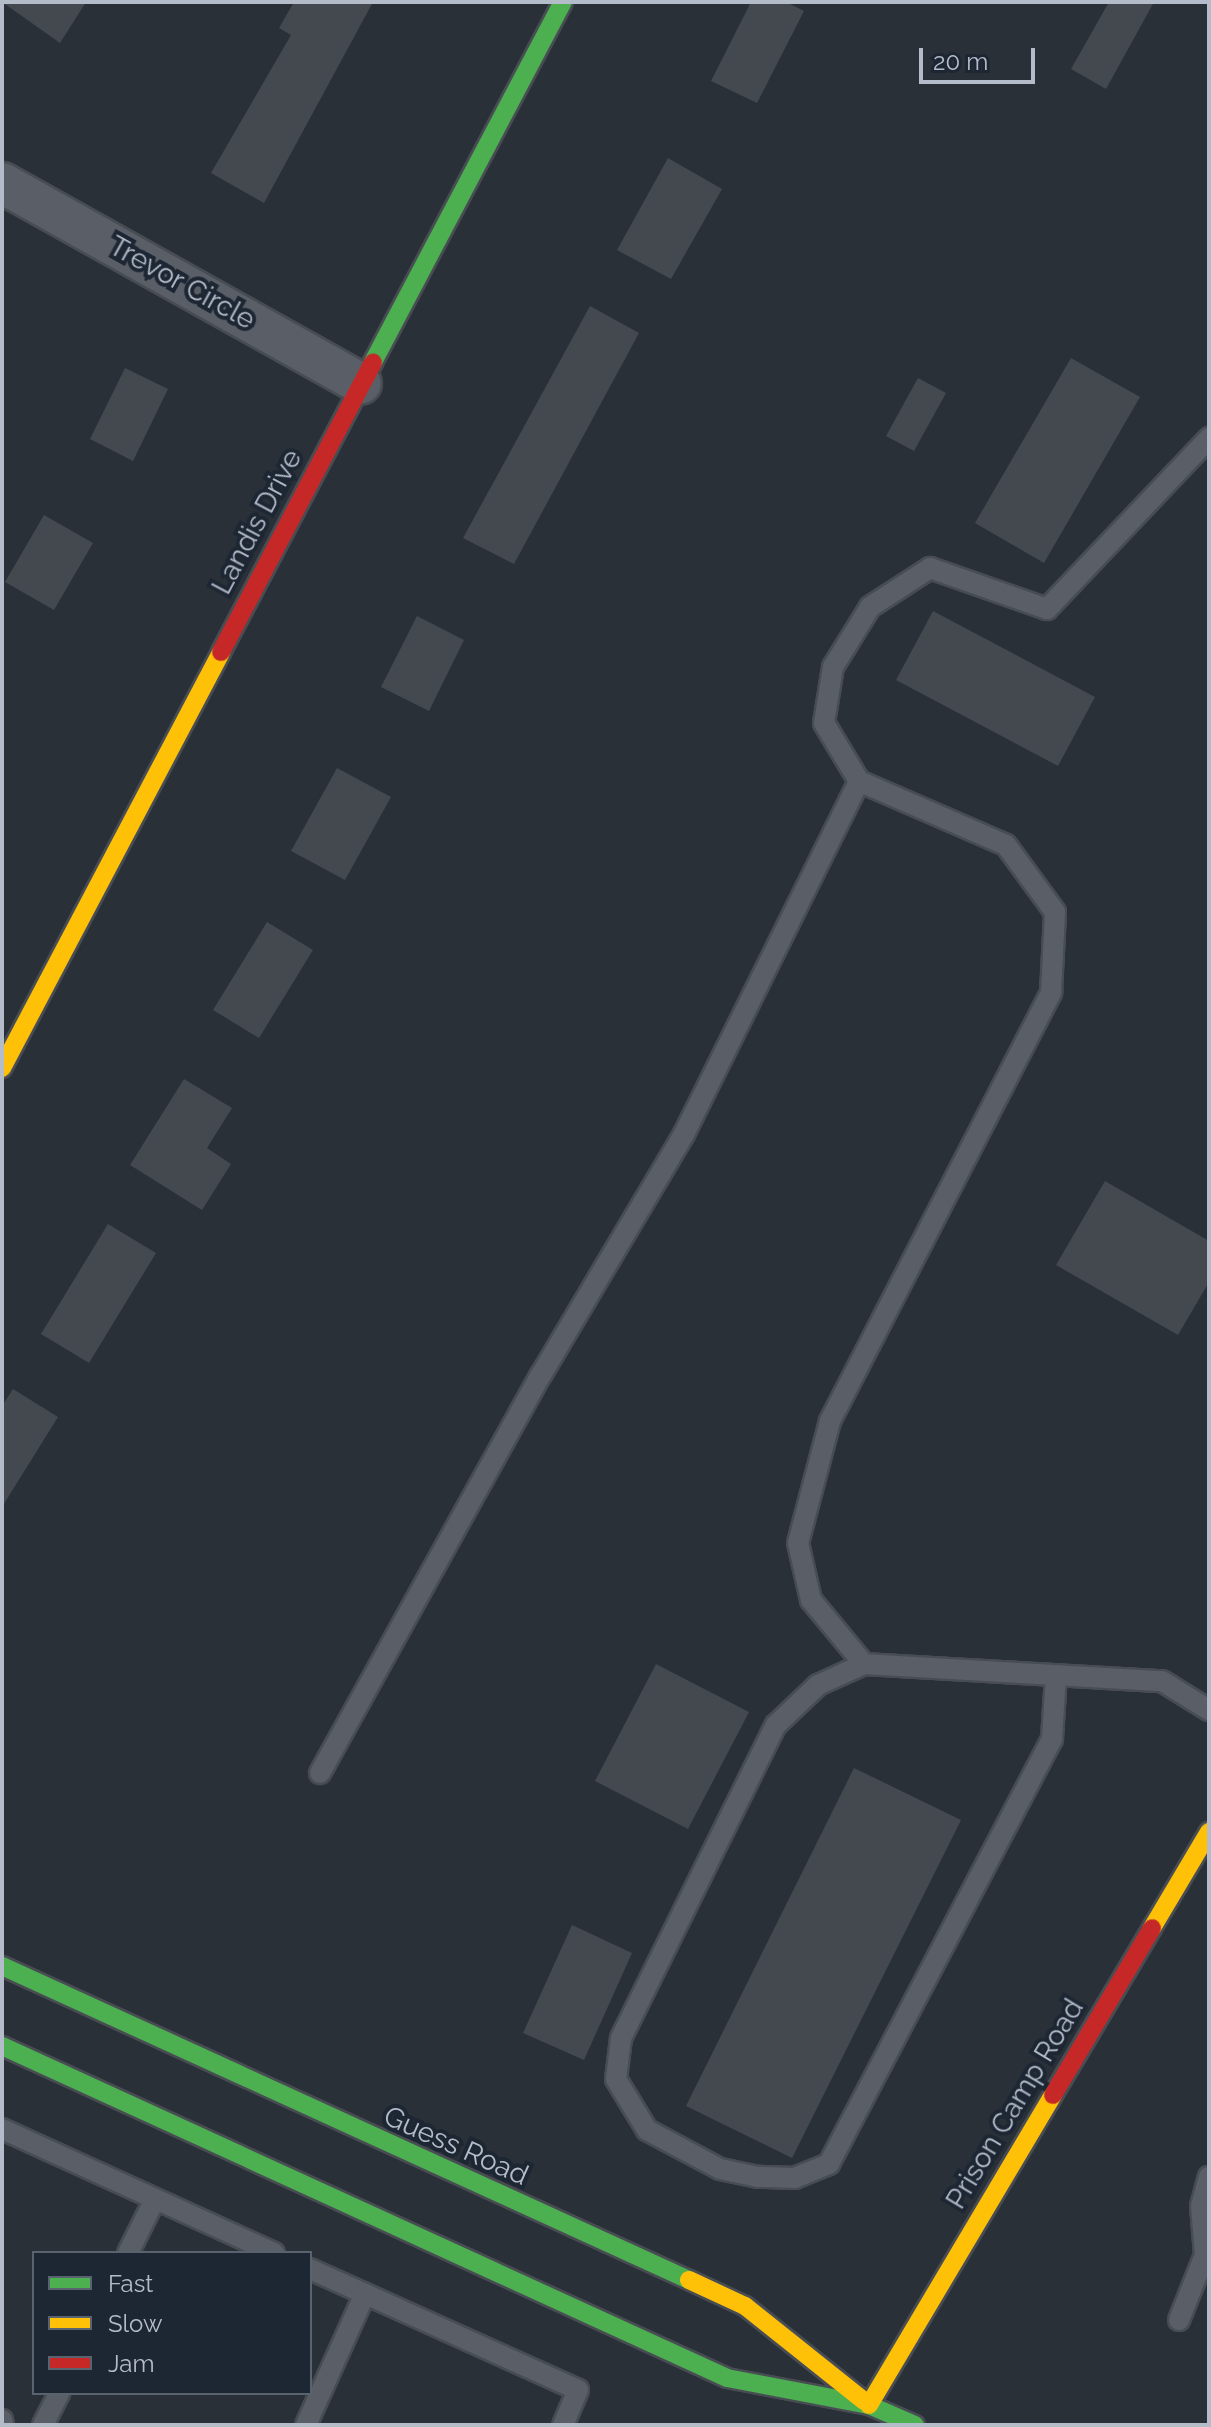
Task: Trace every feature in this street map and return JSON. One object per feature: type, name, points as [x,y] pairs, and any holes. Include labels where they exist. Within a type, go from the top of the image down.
[{"type":"main road","name":"Landis Drive","points":[[2,1068],[563,2]]},
{"type":"main road","name":"Prison Camp Road","points":[[869,2405],[1209,1832]]},
{"type":"main road","name":"Guess Road","points":[[2,1966],[745,2306],[869,2405]]},
{"type":"main road","name":"Guess Road","points":[[2,2046],[727,2378],[869,2405],[915,2425]]},
{"type":"street","name":"Trevor Circle","points":[[2,183],[361,384]]},
{"type":"lane","points":[[864,1664],[811,1600],[798,1543],[830,1421],[1051,992],[1055,912],[1006,845],[859,781],[824,723],[833,667],[870,607],[930,568],[1047,609],[1209,438]]},
{"type":"lane","points":[[320,1773],[541,1375],[684,1134],[859,781]]},
{"type":"lane","points":[[1056,1675],[1052,1739],[829,2164],[795,2178],[720,2169],[647,2130],[616,2079],[621,2038],[776,1725],[818,1685],[864,1664],[1162,1681],[1209,1710]]},
{"type":"lane","points":[[2,2129],[270,2251]]},
{"type":"lane","points":[[1179,2320],[1207,2253],[1201,2206],[1209,2177]]},
{"type":"lane","points":[[129,2251],[155,2199]]},
{"type":"lane","points":[[312,2270],[578,2390],[563,2425]]},
{"type":"lane","points":[[306,2425],[365,2294]]},
{"type":"lane","points":[[43,2425],[58,2395]]},
{"type":"lane","points":[[859,2425],[869,2405]]},
{"type":"building","points":[[2,2],[86,2],[60,43]]},
{"type":"building","points":[[294,2],[373,2],[264,203],[211,173],[291,35],[279,28]]},
{"type":"building","points":[[751,2],[786,2],[804,11],[757,103],[711,81]]},
{"type":"building","points":[[1109,2],[1154,2],[1106,89],[1071,69]]},
{"type":"building","points":[[668,158],[722,189],[671,279],[617,250]]},
{"type":"building","points":[[590,306],[639,333],[514,564],[463,538]]},
{"type":"building","points":[[1071,358],[1140,397],[1044,563],[975,523]]},
{"type":"building","points":[[125,368],[168,389],[133,461],[90,439]]},
{"type":"building","points":[[918,378],[946,393],[914,451],[886,436]]},
{"type":"building","points":[[44,515],[93,543],[54,610],[5,582]]},
{"type":"building","points":[[933,611],[1095,697],[1058,766],[896,680]]},
{"type":"building","points":[[417,616],[464,640],[429,711],[381,687]]},
{"type":"building","points":[[337,768],[391,797],[345,880],[291,851]]},
{"type":"building","points":[[267,922],[313,950],[259,1038],[213,1010]]},
{"type":"building","points":[[184,1079],[232,1108],[207,1148],[231,1164],[202,1210],[130,1165]]},
{"type":"building","points":[[1105,1181],[1209,1241],[1209,1282],[1178,1335],[1056,1265]]},
{"type":"building","points":[[108,1224],[156,1253],[89,1363],[41,1334]]},
{"type":"building","points":[[13,1389],[58,1417],[2,1507],[2,1406]]},
{"type":"building","points":[[656,1664],[749,1712],[688,1829],[595,1781]]},
{"type":"building","points":[[854,1768],[961,1820],[792,2158],[686,2106]]},
{"type":"building","points":[[572,1925],[632,1953],[584,2060],[523,2033]]},
{"type":"traffic: fast","points":[[373,362],[563,2]]},
{"type":"traffic: fast","points":[[2,1966],[689,2280]]},
{"type":"traffic: fast","points":[[2,2046],[727,2378],[869,2405],[915,2425]]},
{"type":"traffic: slow","points":[[2,1068],[221,652]]},
{"type":"traffic: slow","points":[[1152,1928],[1209,1832]]},
{"type":"traffic: slow","points":[[869,2405],[1053,2095]]},
{"type":"traffic: slow","points":[[689,2280],[745,2306],[864,2401]]},
{"type":"traffic: jam","points":[[221,652],[373,362]]},
{"type":"traffic: jam","points":[[1053,2095],[1152,1928]]}]
